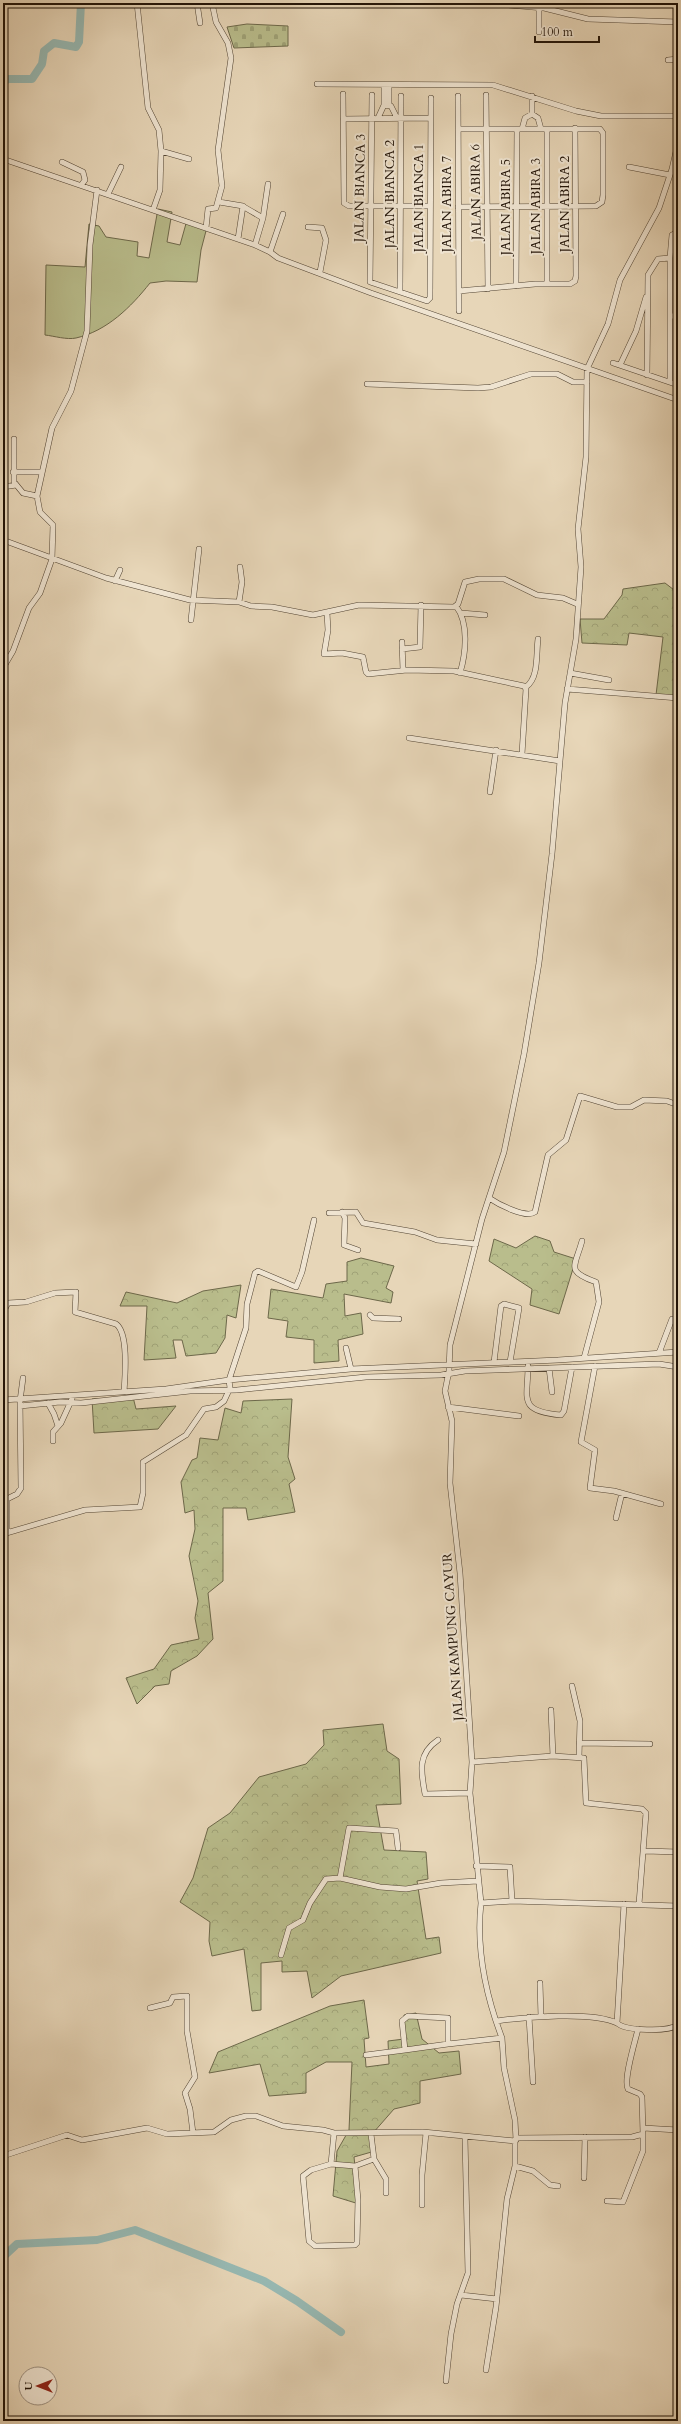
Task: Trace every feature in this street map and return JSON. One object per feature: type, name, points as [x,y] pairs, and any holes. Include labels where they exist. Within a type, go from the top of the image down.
[{"type":"street","points":[[137,3],[148,108],[158,130],[161,150],[160,190],[153,210]]},
{"type":"street","points":[[197,3],[200,23]]},
{"type":"street","points":[[206,228],[208,209],[216,208],[219,202],[222,176],[218,150],[231,58],[228,43],[216,22],[212,3]]},
{"type":"street","points":[[486,3],[540,7],[588,19],[676,22],[678,30]]},
{"type":"street","points":[[539,32],[540,7]]},
{"type":"street","points":[[668,60],[678,60]]},
{"type":"street","points":[[317,84],[387,86],[493,85],[576,111],[601,116],[678,116]]},
{"type":"street","points":[[378,118],[386,105],[387,86]]},
{"type":"street","points":[[343,94],[344,203],[349,206],[430,206]]},
{"type":"street","name":"JALAN BIANCA 3","points":[[372,95],[370,282],[400,291]]},
{"type":"street","name":"JALAN ABIRA 6","points":[[486,95],[488,289]]},
{"type":"street","name":"JALAN BIANCA 2","points":[[400,291],[401,206],[399,118],[401,96]]},
{"type":"street","name":"JALAN ABIRA 7","points":[[458,96],[459,311]]},
{"type":"street","points":[[532,96],[532,114]]},
{"type":"street","name":"JALAN BIANCA 1","points":[[400,291],[427,301],[430,298],[431,98]]},
{"type":"street","points":[[386,105],[399,118]]},
{"type":"street","points":[[532,114],[538,118],[544,129]]},
{"type":"street","points":[[519,129],[525,118],[532,114]]},
{"type":"street","points":[[343,119],[430,118]]},
{"type":"street","name":"JALAN ABIRA 2","points":[[547,284],[570,284],[576,279],[575,128]]},
{"type":"street","points":[[458,129],[597,128],[602,130],[603,200],[596,206],[458,207]]},
{"type":"street","name":"JALAN ABIRA 5","points":[[516,286],[519,129]]},
{"type":"street","name":"JALAN ABIRA 3","points":[[544,129],[547,207],[547,284]]},
{"type":"street","points":[[587,369],[608,324],[620,280],[651,226],[670,175],[678,143]]},
{"type":"street","points":[[161,150],[189,159]]},
{"type":"street","points":[[3,158],[82,184],[122,201],[255,245],[270,252],[278,258],[320,272],[371,293],[678,400]]},
{"type":"street","points":[[62,162],[83,172],[84,180],[82,184]]},
{"type":"street","points":[[629,167],[670,175]]},
{"type":"street","points":[[108,194],[121,168]]},
{"type":"street","points":[[255,245],[263,218],[268,184]]},
{"type":"street","points":[[3,668],[13,651],[29,608],[40,593],[52,559],[53,525],[40,512],[37,496],[41,472],[52,428],[71,391],[87,331],[90,245],[97,190]]},
{"type":"street","points":[[219,202],[244,207],[263,218]]},
{"type":"street","points":[[238,239],[244,207]]},
{"type":"street","points":[[270,252],[283,214]]},
{"type":"street","points":[[308,227],[322,228],[326,237],[320,272]]},
{"type":"street","points":[[670,382],[670,258],[672,235],[678,232]]},
{"type":"street","points":[[647,375],[648,275],[658,259],[670,258]]},
{"type":"street","points":[[459,291],[547,284]]},
{"type":"street","points":[[620,365],[636,331],[648,290]]},
{"type":"street","points":[[670,316],[678,316]]},
{"type":"street","points":[[613,363],[678,385]]},
{"type":"street","name":"JALAN KAMPUNG CAYUR","points":[[516,2139],[504,2068],[502,2038],[488,1993],[482,1957],[481,1903],[476,1866],[470,1793],[472,1762],[460,1573],[450,1483],[452,1421],[445,1391],[449,1369],[450,1345],[476,1244],[504,1152],[531,1013],[552,854],[567,689],[576,639],[577,604],[581,567],[578,529],[585,461],[587,369]]},
{"type":"street","points":[[367,384],[478,388],[491,387],[531,374],[563,376],[573,382],[587,382]]},
{"type":"street","points":[[14,439],[13,472],[16,485],[23,494],[37,496]]},
{"type":"street","points":[[13,472],[41,472]]},
{"type":"street","points":[[3,487],[16,485]]},
{"type":"street","points":[[3,540],[29,548],[52,559],[115,581],[195,601],[239,602],[251,606],[272,607],[302,614],[326,613],[342,607],[359,605],[456,606]]},
{"type":"street","points":[[191,620],[195,601],[199,549]]},
{"type":"street","points":[[239,602],[242,582],[240,567]]},
{"type":"street","points":[[115,581],[120,570]]},
{"type":"street","points":[[456,606],[465,582],[479,579],[504,579],[537,595],[563,598],[577,604]]},
{"type":"street","points":[[402,649],[420,647],[421,605]]},
{"type":"street","points":[[456,606],[461,613],[465,648],[460,673]]},
{"type":"street","points":[[326,613],[328,630],[324,654],[342,653],[364,657],[366,672],[368,674],[402,670],[460,673],[526,687],[532,683],[534,677],[538,639]]},
{"type":"street","points":[[461,613],[485,615]]},
{"type":"street","points":[[402,642],[402,670]]},
{"type":"street","points":[[570,673],[609,680]]},
{"type":"street","points":[[522,754],[526,687]]},
{"type":"street","points":[[567,689],[678,698]]},
{"type":"street","points":[[409,738],[496,750],[560,761]]},
{"type":"street","points":[[490,792],[496,750]]},
{"type":"street","points":[[489,1198],[516,1211],[529,1214],[535,1212],[548,1156],[566,1140],[580,1096],[617,1107],[631,1107],[644,1100],[667,1101],[678,1105]]},
{"type":"street","points":[[678,1124],[678,1140]]},
{"type":"street","points":[[342,1212],[345,1218],[344,1245],[358,1250]]},
{"type":"street","points":[[329,1213],[358,1212],[359,1219],[363,1223],[416,1232],[437,1240],[476,1244]]},
{"type":"street","points":[[23,1378],[20,1402],[21,1488],[17,1494],[7,1499],[5,1533],[85,1510],[140,1507],[143,1499],[144,1462],[186,1435],[203,1410],[221,1404],[228,1397],[230,1389],[229,1381],[246,1328],[247,1304],[255,1273],[258,1271],[296,1287],[304,1266],[314,1220]]},
{"type":"street","points":[[582,1241],[575,1258],[575,1269],[583,1279],[596,1282],[599,1298],[584,1358]]},
{"type":"street","points":[[3,1312],[8,1303],[26,1302],[55,1293],[76,1293],[74,1312],[116,1324],[120,1328],[125,1357],[124,1392]]},
{"type":"street","points":[[494,1362],[501,1306],[504,1304],[519,1308],[510,1362]]},
{"type":"street","points":[[370,1315],[373,1318],[399,1319]]},
{"type":"street","points":[[660,1354],[672,1319],[678,1319]]},
{"type":"street","points":[[346,1348],[351,1369]]},
{"type":"street","points":[[3,1400],[20,1402],[81,1403],[190,1391],[230,1389],[449,1369],[494,1362],[678,1352]]},
{"type":"street","points":[[528,1361],[526,1393],[528,1402],[532,1406],[546,1413],[561,1415],[564,1411],[572,1367]]},
{"type":"street","points":[[20,1402],[72,1394],[124,1392],[194,1386],[229,1381],[351,1369],[528,1369],[659,1364],[678,1367]]},
{"type":"street","points":[[595,1366],[581,1442],[595,1450],[590,1488],[622,1493],[661,1504]]},
{"type":"street","points":[[549,1368],[552,1392]]},
{"type":"street","points":[[53,1441],[53,1432],[72,1402],[72,1394]]},
{"type":"street","points":[[48,1403],[58,1426]]},
{"type":"street","points":[[448,1407],[519,1416]]},
{"type":"street","points":[[616,1518],[622,1493]]},
{"type":"street","points":[[572,1686],[580,1721],[579,1757]]},
{"type":"street","points":[[551,1710],[553,1756]]},
{"type":"street","points":[[438,1740],[427,1746],[424,1753],[422,1770],[425,1794],[470,1793]]},
{"type":"street","points":[[579,1744],[650,1744]]},
{"type":"street","points":[[472,1762],[553,1756],[584,1758],[586,1762],[586,1803],[645,1811],[647,1815],[645,1851],[639,1904]]},
{"type":"street","points":[[340,1878],[349,1828],[396,1831],[398,1848]]},
{"type":"street","points":[[645,1851],[678,1852]]},
{"type":"street","points":[[476,1866],[510,1867],[512,1901]]},
{"type":"street","points":[[281,1955],[289,1928],[303,1920],[310,1902],[326,1880],[340,1878],[380,1887],[406,1889],[441,1883],[478,1881]]},
{"type":"street","points":[[481,1903],[512,1901],[678,1906]]},
{"type":"street","points":[[617,2023],[624,1904]]},
{"type":"street","points":[[540,1983],[541,2017]]},
{"type":"street","points":[[150,2008],[169,2003],[173,1997],[186,1996],[188,2031],[195,2077],[185,2093],[190,2109],[193,2133]]},
{"type":"street","points":[[405,2050],[402,2021],[408,2016],[448,2018],[448,2044]]},
{"type":"street","points":[[497,2021],[529,2017],[604,2018],[617,2023],[620,2026],[638,2029],[670,2028],[678,2026]]},
{"type":"street","points":[[529,2017],[533,2082]]},
{"type":"street","points":[[607,2201],[623,2202],[643,2151],[641,2095],[630,2090],[626,2084],[626,2075],[633,2056],[638,2029]]},
{"type":"street","points":[[366,2055],[502,2038]]},
{"type":"street","points":[[3,2156],[68,2136],[82,2140],[147,2128],[167,2134],[214,2132],[234,2118],[251,2116],[283,2126],[334,2133],[426,2133],[465,2138],[516,2139],[632,2137],[643,2131],[678,2130]]},
{"type":"street","points":[[330,2164],[334,2133]]},
{"type":"street","points":[[422,2205],[422,2176],[426,2133]]},
{"type":"street","points":[[371,2134],[374,2159],[386,2180],[386,2193]]},
{"type":"street","points":[[584,2178],[585,2137]]},
{"type":"street","points":[[446,2381],[451,2334],[468,2268],[465,2138]]},
{"type":"street","points":[[486,2370],[497,2299],[507,2199],[515,2166],[516,2139]]},
{"type":"street","points":[[355,2166],[358,2200],[356,2244],[315,2246],[309,2241],[302,2180],[303,2176],[309,2171],[330,2164],[355,2166],[374,2159]]},
{"type":"street","points":[[515,2166],[533,2171],[550,2185],[558,2186]]},
{"type":"street","points":[[461,2295],[497,2299]]},
{"type":"green space","points":[[247,24],[288,26],[288,46],[234,48],[227,27]]},
{"type":"green space","points":[[158,209],[172,212],[167,242],[180,245],[187,220],[207,227],[201,250],[197,282],[166,281],[150,283],[135,301],[118,317],[98,330],[76,338],[45,335],[46,265],[85,267],[89,224],[99,226],[106,237],[138,242],[137,256],[149,258]]},
{"type":"green space","points":[[665,583],[678,593],[678,696],[656,695],[663,637],[629,633],[627,645],[582,643],[580,619],[604,619],[622,595],[623,589]]},
{"type":"green space","points":[[535,1236],[550,1241],[554,1252],[576,1259],[559,1314],[530,1305],[532,1289],[489,1261],[494,1239],[516,1248]]},
{"type":"green space","points":[[361,1258],[394,1266],[386,1288],[393,1292],[391,1303],[344,1294],[345,1316],[361,1313],[363,1334],[338,1340],[339,1361],[314,1363],[314,1340],[286,1337],[288,1321],[268,1318],[271,1289],[323,1298],[326,1284],[347,1281],[347,1262]]},
{"type":"green space","points":[[241,1285],[236,1318],[227,1315],[225,1338],[216,1353],[186,1356],[182,1340],[173,1340],[176,1358],[144,1360],[147,1306],[120,1306],[126,1292],[177,1303],[203,1291]]},
{"type":"green space","points":[[133,1397],[136,1409],[176,1406],[158,1429],[94,1433],[92,1399]]},
{"type":"green space","points":[[292,1399],[288,1457],[295,1479],[289,1484],[295,1512],[248,1520],[246,1508],[223,1508],[223,1581],[208,1593],[213,1639],[197,1656],[171,1671],[169,1684],[155,1686],[137,1704],[126,1678],[154,1669],[171,1645],[199,1639],[195,1618],[198,1601],[189,1556],[195,1529],[194,1510],[185,1513],[181,1482],[192,1460],[197,1458],[200,1438],[218,1440],[225,1408],[241,1413],[243,1401]]},
{"type":"green space","points":[[383,1724],[387,1751],[399,1759],[401,1804],[376,1805],[384,1850],[426,1852],[428,1879],[417,1881],[426,1939],[439,1937],[441,1953],[341,1976],[312,1998],[307,1971],[282,1972],[282,1961],[261,1963],[261,2010],[252,2011],[244,1949],[212,1956],[209,1941],[210,1922],[180,1902],[193,1878],[208,1828],[230,1813],[259,1777],[306,1764],[324,1745],[323,1730]]},
{"type":"green space","points":[[364,2000],[369,2038],[364,2039],[366,2067],[389,2064],[388,2041],[404,2039],[404,2015],[416,2013],[422,2039],[439,2053],[459,2051],[461,2074],[420,2081],[420,2103],[394,2109],[373,2133],[375,2151],[354,2157],[359,2204],[333,2196],[337,2151],[349,2130],[352,2062],[326,2062],[306,2073],[306,2093],[269,2096],[260,2064],[209,2073],[218,2052],[330,2006]]},
{"type":"waterway","points":[[3,82],[8,79],[32,79],[42,64],[44,51],[54,43],[76,47],[79,42],[81,3]]},
{"type":"waterway","points":[[3,2257],[17,2244],[97,2240],[135,2230],[264,2281],[297,2301],[341,2332]]}]
